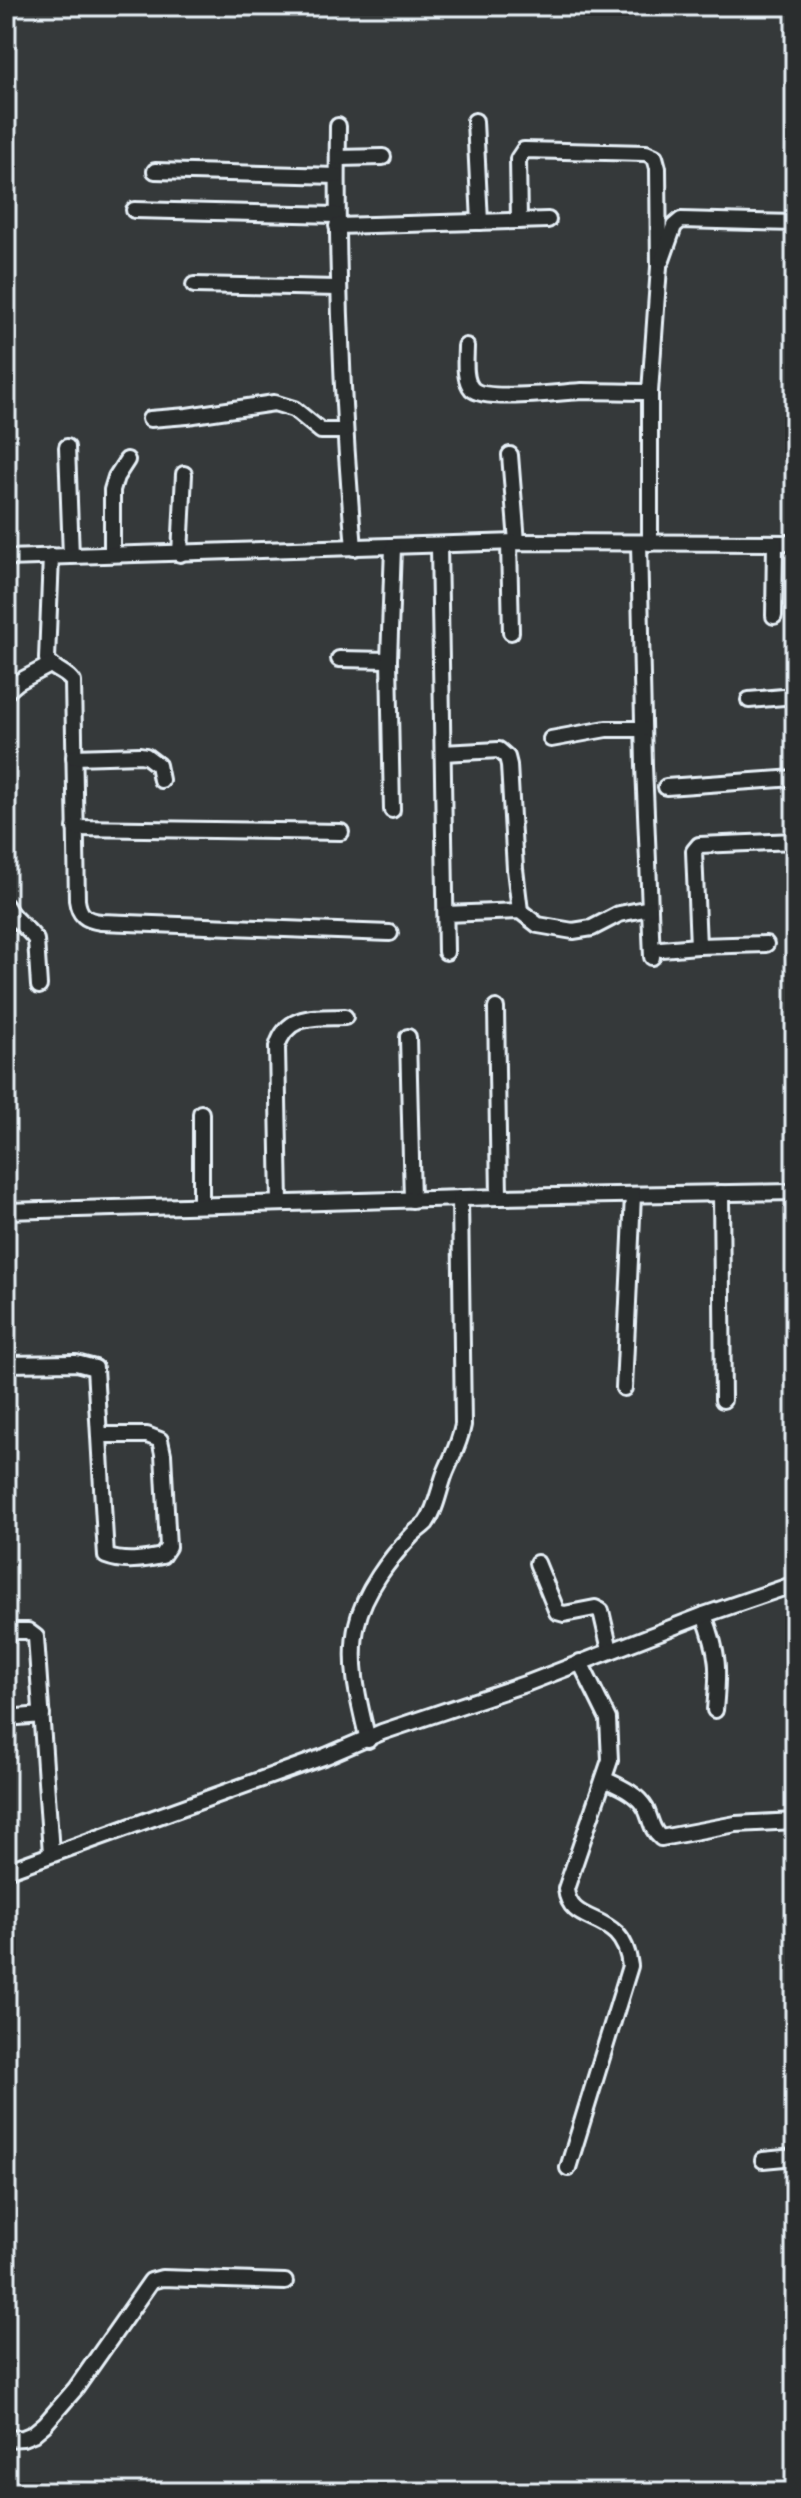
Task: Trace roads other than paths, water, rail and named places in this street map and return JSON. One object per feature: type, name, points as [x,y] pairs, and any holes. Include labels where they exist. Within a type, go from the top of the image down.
[{"type":"street","points":[[475,121],[480,222]]},
{"type":"street","points":[[338,126],[338,288],[344,431],[354,548]]},
{"type":"street","points":[[519,221],[518,159],[524,150],[603,151],[652,154],[655,157],[658,168],[659,267],[644,543],[643,729],[650,908],[657,953],[698,946],[766,944]]},
{"type":"street","points":[[338,158],[383,157]]},
{"type":"street","points":[[155,171],[337,176]]},
{"type":"street","points":[[134,210],[337,220],[548,220]]},
{"type":"street","points":[[659,267],[674,226],[681,220],[795,223]]},
{"type":"street","points":[[194,285],[338,288]]},
{"type":"street","points":[[466,346],[467,378],[472,389],[481,393],[504,396],[585,391],[650,392]]},
{"type":"street","points":[[150,419],[274,403],[294,409],[321,431],[344,431]]},
{"type":"street","points":[[67,447],[71,556]]},
{"type":"street","points":[[510,455],[513,543],[511,632]]},
{"type":"street","points":[[112,554],[112,490],[127,460]]},
{"type":"street","points":[[180,554],[184,474]]},
{"type":"street","points":[[6,558],[513,543],[795,543]]},
{"type":"street","points":[[774,616],[775,543]]},
{"type":"street","points":[[439,546],[446,952]]},
{"type":"street","points":[[392,810],[389,660],[393,547]]},
{"type":"street","points":[[51,556],[47,650],[50,665],[69,676],[73,682],[78,910],[83,917],[92,921],[390,933]]},
{"type":"street","points":[[339,659],[389,660]]},
{"type":"street","points":[[6,692],[50,665]]},
{"type":"street","points":[[749,700],[795,696]]},
{"type":"street","points":[[551,739],[606,729],[643,729]]},
{"type":"street","points":[[443,753],[499,750],[507,757],[520,911]]},
{"type":"street","points":[[74,757],[146,756],[158,765],[161,780]]},
{"type":"street","points":[[666,787],[795,778]]},
{"type":"street","points":[[75,828],[341,832]]},
{"type":"street","points":[[698,946],[695,848],[699,845],[795,841]]},
{"type":"street","points":[[6,906],[14,920],[36,940],[39,986]]},
{"type":"street","points":[[446,914],[520,911],[538,925],[573,931],[592,928],[619,914],[650,908]]},
{"type":"street","points":[[496,1008],[499,1197]]},
{"type":"street","points":[[280,1203],[277,1047],[281,1034],[289,1025],[303,1020],[345,1017]]},
{"type":"street","points":[[408,1037],[412,1200]]},
{"type":"street","points":[[201,1113],[201,1204]]},
{"type":"street","points":[[6,1211],[795,1192]]},
{"type":"street","points":[[721,1193],[723,1400]]},
{"type":"street","points":[[624,1388],[633,1195]]},
{"type":"street","points":[[368,1740],[358,1701],[355,1670],[357,1624],[363,1604],[385,1570],[433,1511],[457,1450],[463,1425],[460,1198]]},
{"type":"street","points":[[6,1364],[76,1363],[95,1368],[106,1556],[116,1560],[162,1556],[168,1547],[160,1440],[147,1435],[100,1435]]},
{"type":"street","points":[[537,1563],[557,1612],[564,1614],[595,1608],[601,1611],[610,1650]]},
{"type":"street","points":[[6,1871],[795,1584]]},
{"type":"street","points":[[704,1615],[718,1662],[715,1710]]},
{"type":"street","points":[[6,1631],[28,1631],[36,1637],[51,1853]]},
{"type":"street","points":[[568,2168],[630,1966],[620,1935],[606,1924],[573,1908],[567,1898],[566,1889],[610,1760],[608,1719],[580,1662]]},
{"type":"street","points":[[6,1718],[42,1715]]},
{"type":"street","points":[[604,1779],[630,1792],[643,1805],[654,1832],[661,1838],[736,1824],[795,1821]]},
{"type":"street","points":[[763,2160],[795,2157]]},
{"type":"street","points":[[6,2439],[23,2438],[45,2424],[76,2388],[151,2281],[162,2278],[285,2282]]}]
